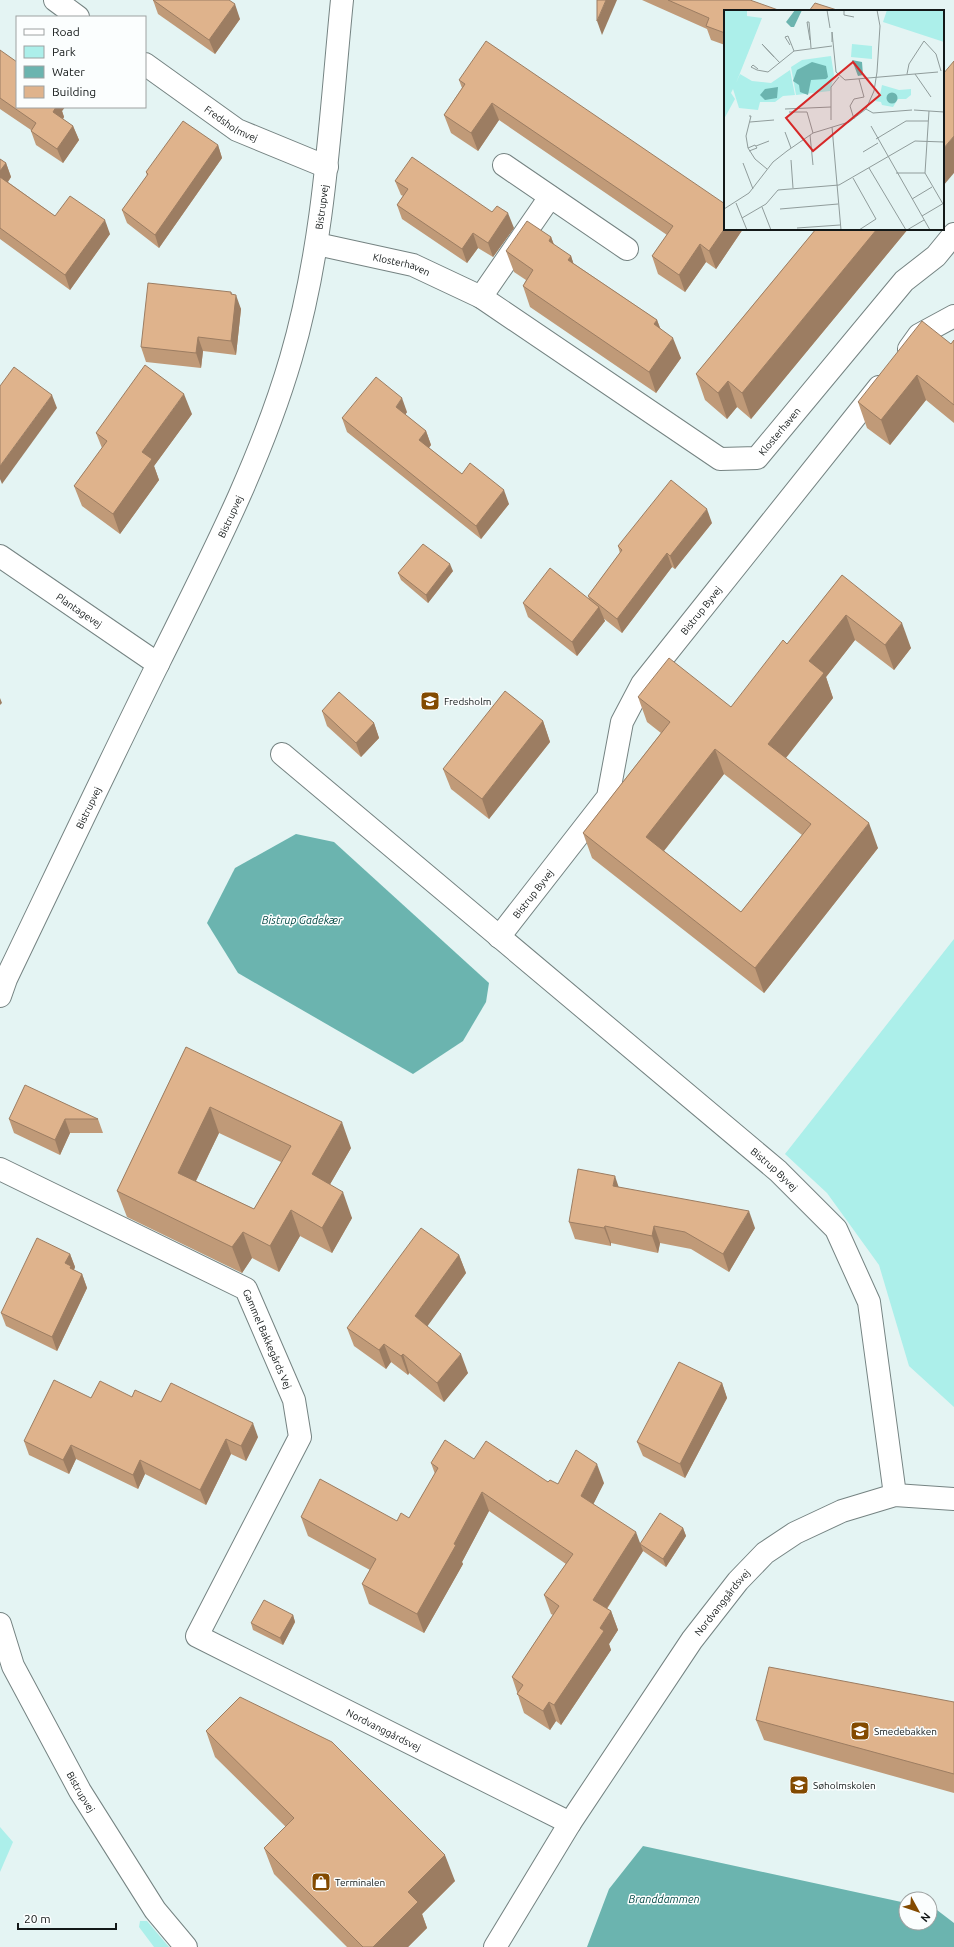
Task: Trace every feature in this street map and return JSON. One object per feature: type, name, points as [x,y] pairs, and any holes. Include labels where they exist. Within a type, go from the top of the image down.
[{"type":"street","points":[[55,0],[77,16]]},
{"type":"street","name":"Bistrupvej","points":[[0,996],[10,972],[158,664],[191,600],[263,442],[291,358],[317,244],[327,167],[342,0]]},
{"type":"street","name":"Fredsholmvej","points":[[146,65],[237,130],[327,167]]},
{"type":"street","points":[[504,165],[627,249]]},
{"type":"street","points":[[481,297],[550,197]]},
{"type":"street","name":"Klosterhaven","points":[[317,244],[413,265],[481,297],[720,459],[757,458],[904,281],[936,256],[954,234]]},
{"type":"street","name":"Bistrup Byvej","points":[[499,937],[608,797],[622,722],[642,684],[919,335],[954,316]]},
{"type":"street","name":"Plantagevej","points":[[0,556],[158,664]]},
{"type":"street","name":"Bistrup Byvej","points":[[282,754],[778,1171],[836,1229],[868,1302],[895,1495]]},
{"type":"street","name":"Gammel Bakkegårds Vej","points":[[0,1169],[246,1289],[294,1400],[300,1437],[198,1636]]},
{"type":"street","name":"Nordvanggårdsvej","points":[[495,1947],[570,1823],[692,1640],[738,1581],[765,1553],[795,1533],[842,1511],[895,1495],[954,1499]]},
{"type":"street","name":"Bistrupvej","points":[[0,1624],[13,1666],[80,1791],[155,1910],[186,1947]]},
{"type":"street","name":"Nordvanggårdsvej","points":[[198,1636],[570,1823]]},
{"type":"green space","points":[[954,939],[954,1407],[909,1366],[879,1265],[827,1193],[785,1154]]},
{"type":"green space","points":[[0,1827],[13,1842],[0,1872]]},
{"type":"green space","points":[[140,1921],[147,1921],[169,1947],[154,1947],[139,1927]]},
{"type":"water","name":"Bistrup Gadekær","points":[[296,834],[334,842],[489,983],[486,1002],[463,1041],[413,1074],[238,973],[207,923],[235,868]]},
{"type":"water","name":"Branddammen","points":[[643,1846],[898,1901],[898,1931],[938,1931],[938,1911],[954,1923],[954,1947],[587,1947],[609,1889]]},
{"type":"building","points":[[153,0],[229,0],[235,4],[209,40]]},
{"type":"building","points":[[597,0],[606,0],[597,21]]},
{"type":"building","points":[[668,0],[750,0],[778,10],[724,10],[724,33],[706,26],[709,18]]},
{"type":"building","points":[[815,3],[837,10],[810,10]]},
{"type":"building","points":[[486,41],[724,203],[724,229],[709,251],[700,244],[679,275],[652,256],[673,226],[492,103],[471,133],[444,115],[465,84],[459,80]]},
{"type":"building","points":[[0,50],[16,61],[16,108],[55,108],[53,112],[73,126],[57,149],[31,131],[36,123],[0,98]]},
{"type":"building","points":[[954,61],[954,136],[944,148],[944,73]]},
{"type":"building","points":[[183,121],[218,145],[155,235],[122,210],[148,174],[146,172]]},
{"type":"building","points":[[412,157],[492,212],[497,206],[508,213],[488,243],[473,233],[462,249],[397,205],[408,189],[395,181]]},
{"type":"building","points":[[0,159],[6,163],[0,171]]},
{"type":"building","points":[[0,177],[55,216],[70,196],[105,220],[65,275],[0,228]]},
{"type":"building","points":[[527,221],[551,237],[549,241],[571,256],[568,260],[657,320],[654,324],[673,338],[649,372],[523,286],[533,270],[506,251]]},
{"type":"building","points":[[815,230],[876,230],[742,393],[728,381],[718,393],[696,374]]},
{"type":"building","points":[[148,283],[231,292],[231,294],[236,295],[231,341],[198,337],[196,353],[141,347]]},
{"type":"building","points":[[922,321],[951,344],[954,340],[954,405],[917,375],[881,420],[858,402]]},
{"type":"building","points":[[145,365],[184,394],[142,452],[152,459],[113,514],[74,486],[107,441],[96,433]]},
{"type":"building","points":[[14,367],[52,395],[0,466],[0,386]]},
{"type":"building","points":[[376,377],[402,398],[396,407],[426,431],[419,440],[462,474],[470,463],[504,490],[476,526],[342,418]]},
{"type":"building","points":[[671,480],[707,509],[670,556],[667,553],[617,619],[588,596],[622,550],[618,546]]},
{"type":"building","points":[[423,544],[450,564],[426,595],[398,573]]},
{"type":"building","points":[[550,568],[599,607],[572,642],[523,603]]},
{"type":"building","points":[[842,575],[902,623],[885,645],[846,615],[809,661],[824,673],[768,744],[869,823],[755,968],[583,833],[670,722],[638,697],[669,658],[731,707],[783,640],[787,644]],"holes":[[[715,749],[811,824],[741,912],[646,837]]]},
{"type":"building","points":[[505,691],[543,721],[482,799],[443,769]]},
{"type":"building","points":[[339,692],[374,723],[356,743],[322,711]]},
{"type":"building","points":[[186,1047],[342,1122],[312,1174],[343,1192],[322,1228],[291,1210],[270,1246],[243,1232],[232,1247],[117,1191]],"holes":[[[210,1107],[291,1146],[254,1209],[178,1173]]]},
{"type":"building","points":[[25,1085],[98,1119],[65,1119],[55,1140],[9,1119]]},
{"type":"building","points":[[578,1169],[615,1176],[613,1186],[749,1211],[723,1254],[685,1232],[654,1226],[652,1236],[605,1226],[604,1228],[569,1222]]},
{"type":"building","points":[[421,1228],[459,1255],[415,1316],[461,1354],[437,1383],[403,1354],[401,1356],[384,1344],[379,1350],[347,1328]]},
{"type":"building","points":[[37,1238],[70,1254],[65,1263],[71,1266],[70,1268],[82,1274],[52,1337],[1,1313]]},
{"type":"building","points":[[679,1362],[722,1383],[680,1464],[637,1442]]},
{"type":"building","points":[[54,1380],[91,1398],[100,1381],[132,1397],[135,1390],[161,1402],[171,1383],[253,1423],[241,1446],[226,1439],[200,1490],[140,1460],[133,1475],[71,1445],[63,1460],[24,1441]]},
{"type":"building","points":[[445,1440],[474,1459],[486,1441],[548,1482],[550,1480],[558,1484],[576,1450],[597,1464],[581,1496],[636,1532],[593,1600],[611,1611],[600,1628],[604,1631],[554,1705],[549,1702],[543,1711],[517,1694],[523,1685],[512,1677],[559,1606],[544,1595],[573,1554],[482,1492],[454,1544],[456,1545],[417,1614],[362,1584],[376,1559],[301,1517],[320,1479],[397,1521],[401,1513],[409,1518],[438,1468],[431,1463]]},
{"type":"building","points":[[660,1513],[683,1528],[663,1559],[640,1544]]},
{"type":"building","points":[[264,1600],[293,1615],[280,1638],[251,1623]]},
{"type":"building","name":"Smedebakken","points":[[769,1667],[954,1702],[954,1774],[756,1720]]},
{"type":"building","points":[[240,1697],[332,1742],[445,1855],[408,1892],[418,1902],[373,1947],[363,1947],[264,1848],[294,1818],[206,1731]]},
{"type":"place","name":"Fredsholm","points":[[430,701]]},
{"type":"place","name":"Smedebakken","points":[[860,1731]]},
{"type":"place","name":"Søholmskolen","points":[[799,1785]]},
{"type":"place","name":"Terminalen","points":[[321,1882]]}]
